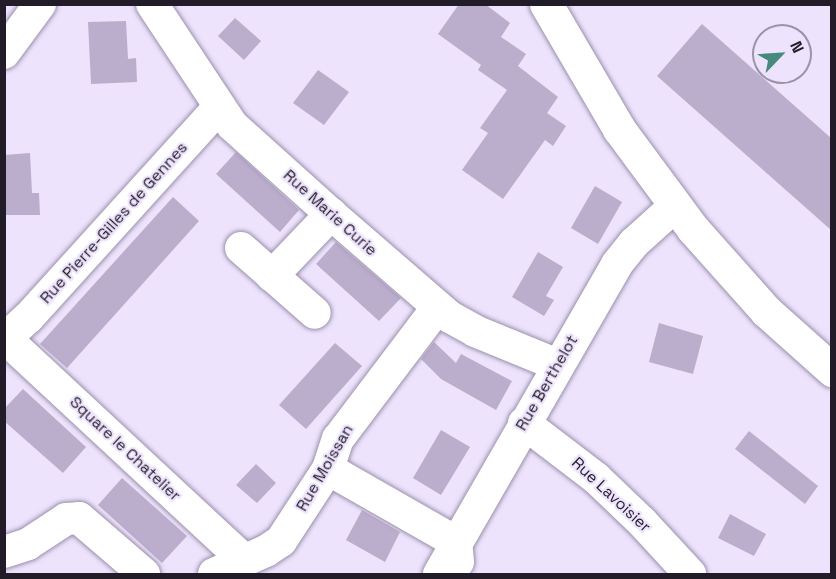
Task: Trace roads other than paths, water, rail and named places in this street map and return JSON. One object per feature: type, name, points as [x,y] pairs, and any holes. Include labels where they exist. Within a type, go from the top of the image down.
[{"type":"main road","points":[[546,4],[619,129],[675,206],[766,311],[831,370]]},
{"type":"street","points":[[4,53],[40,4]]},
{"type":"street","name":"Rue Marie Curie","points":[[152,4],[219,107],[240,132],[331,214],[437,308],[475,331],[558,365]]},
{"type":"street","name":"Rue Pierre-Gilles de Gennes","points":[[5,338],[219,107]]},
{"type":"street","name":"Rue Berthelot","points":[[439,574],[617,264],[634,243],[675,206]]},
{"type":"street","points":[[272,276],[331,214]]},
{"type":"street","points":[[241,248],[315,313]]},
{"type":"street","name":"Rue Moissan","points":[[214,574],[281,541],[328,469],[338,440],[437,308]]},
{"type":"street","name":"Square le Chatelier","points":[[5,338],[244,560]]},
{"type":"street","name":"Rue Lavoisier","points":[[524,423],[596,478],[642,522],[690,574]]},
{"type":"street","points":[[328,469],[456,542],[459,574]]},
{"type":"street","points":[[4,552],[28,544],[66,519],[79,518],[144,574]]}]
